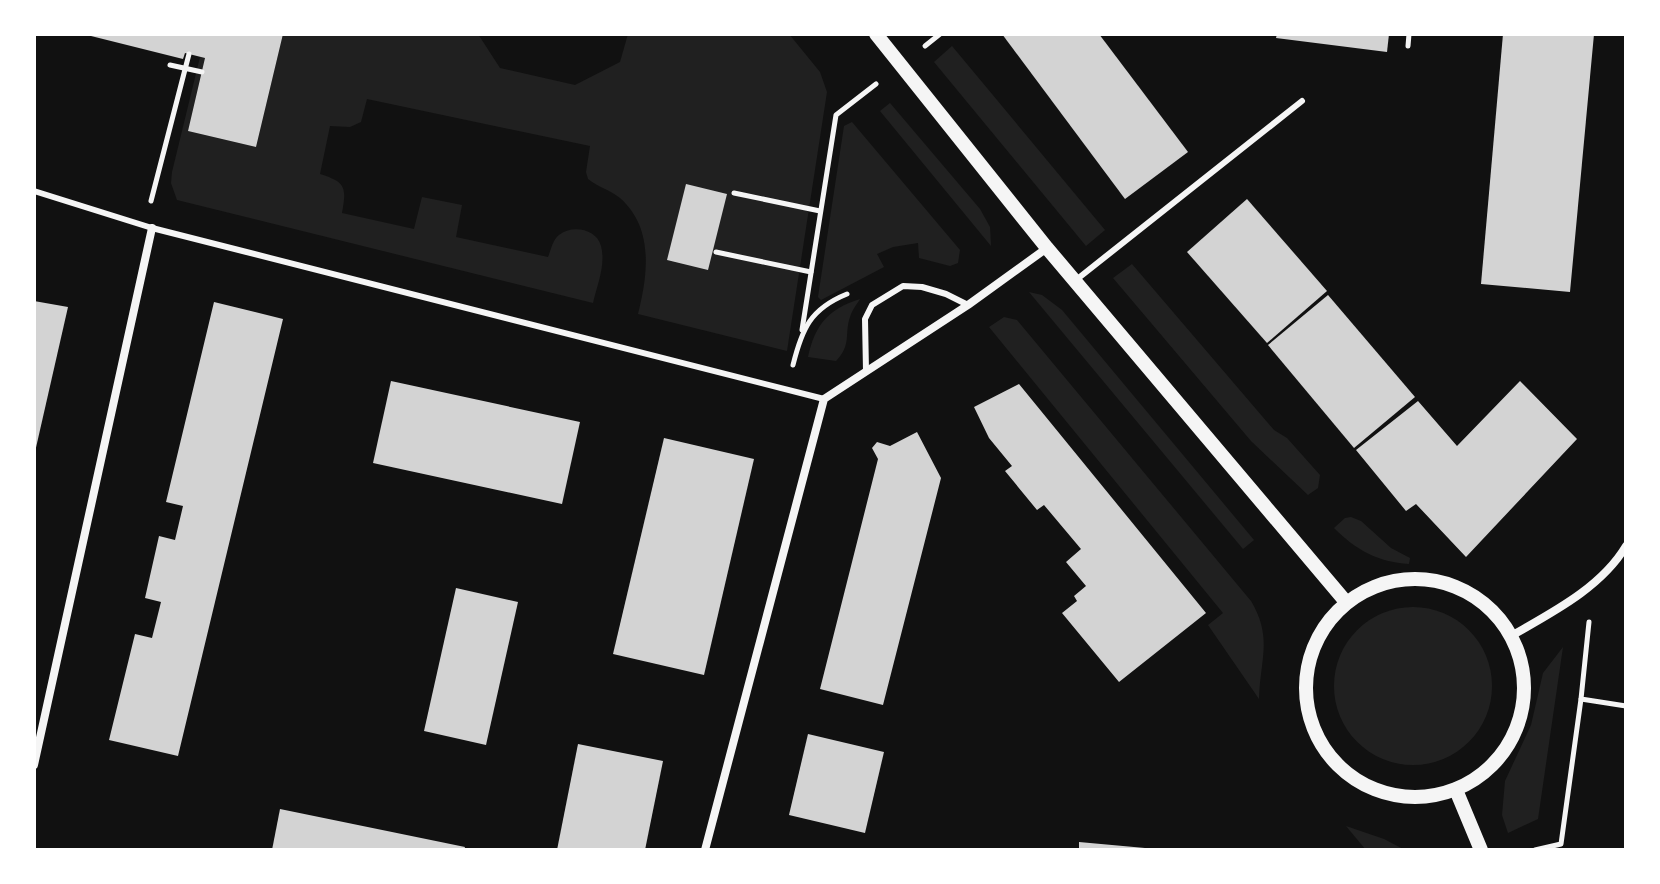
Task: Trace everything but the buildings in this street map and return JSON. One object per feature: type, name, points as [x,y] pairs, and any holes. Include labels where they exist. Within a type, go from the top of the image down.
[{"type":"street","points":[[876,34],[1047,248],[1346,602]]},
{"type":"street","points":[[34,765],[148,227]]},
{"type":"street","points":[[705,850],[824,399],[968,305],[1047,248]]},
{"type":"street","points":[[1511,636],[1572,599],[1605,571],[1626,546]]},
{"type":"street","points":[[1426,579],[1466,592],[1484,603],[1511,636],[1523,674],[1524,694],[1518,723],[1505,750],[1492,766],[1456,790],[1418,797],[1377,790],[1341,769],[1316,736],[1307,705],[1306,674],[1319,635],[1346,602],[1384,583],[1426,579]]},
{"type":"street","points":[[1456,790],[1481,850]]},
{"type":"lane","points":[[1076,280],[1302,101]]},
{"type":"lane","points":[[34,191],[148,227],[824,399]]},
{"type":"lane","points":[[866,371],[865,319],[872,305],[903,286],[922,287],[946,294],[968,305]]},
{"type":"path","points":[[787,389],[802,330],[836,115],[940,34]]},
{"type":"path","points":[[1408,46],[1409,34]]},
{"type":"path","points":[[148,227],[189,54]]},
{"type":"path","points":[[170,65],[202,72]]},
{"type":"path","points":[[734,193],[820,211]]},
{"type":"path","points":[[716,252],[811,272]]},
{"type":"path","points":[[802,330],[820,310],[855,291],[873,290],[889,295]]},
{"type":"path","points":[[1535,850],[1561,844],[1589,622],[1572,599]]},
{"type":"path","points":[[1581,699],[1626,706]]},
{"type":"shaded area","points":[[283,34],[478,34],[500,68],[575,85],[620,62],[628,34],[789,34],[820,72],[827,92],[787,351],[638,314],[646,268],[646,252],[639,223],[620,198],[588,179],[586,172],[590,146],[367,99],[361,122],[350,127],[330,126],[320,174],[342,186],[342,213],[414,229],[422,197],[462,205],[456,237],[548,257],[559,235],[577,229],[589,232],[599,240],[602,253],[602,268],[593,303],[177,200],[171,183],[172,172],[200,57],[205,58],[188,131],[256,147]]},
{"type":"shaded area","points":[[952,46],[1105,230],[1086,246],[934,62]]},
{"type":"shaded area","points":[[890,103],[980,209],[990,227],[991,246],[880,111]]},
{"type":"shaded area","points":[[852,122],[960,250],[958,263],[950,266],[919,258],[918,243],[893,247],[877,254],[884,267],[821,300],[818,297],[844,126]]},
{"type":"shaded area","points":[[1132,264],[1274,430],[1287,438],[1320,475],[1318,488],[1308,495],[1251,441],[1113,278]]},
{"type":"shaded area","points":[[1029,292],[1042,295],[1062,310],[1254,540],[1243,549]]},
{"type":"shaded area","points":[[860,299],[848,323],[846,344],[836,361],[808,357],[819,327],[831,313]]},
{"type":"shaded area","points":[[1004,317],[1017,320],[1251,601],[1262,626],[1264,649],[1259,699],[1208,625],[1223,613],[989,327]]},
{"type":"shaded area","points":[[1345,518],[1361,521],[1391,548],[1410,558],[1409,564],[1368,554],[1334,528]]},
{"type":"shaded area","points":[[1413,607],[1443,613],[1469,630],[1486,656],[1492,686],[1486,716],[1469,742],[1443,759],[1413,765],[1383,759],[1357,742],[1340,716],[1334,686],[1340,656],[1357,630],[1383,613]]},
{"type":"shaded area","points":[[1563,647],[1538,819],[1508,833],[1502,815],[1505,781],[1531,725],[1543,673]]},
{"type":"shaded area","points":[[1346,826],[1384,839],[1405,850],[1366,850]]}]
